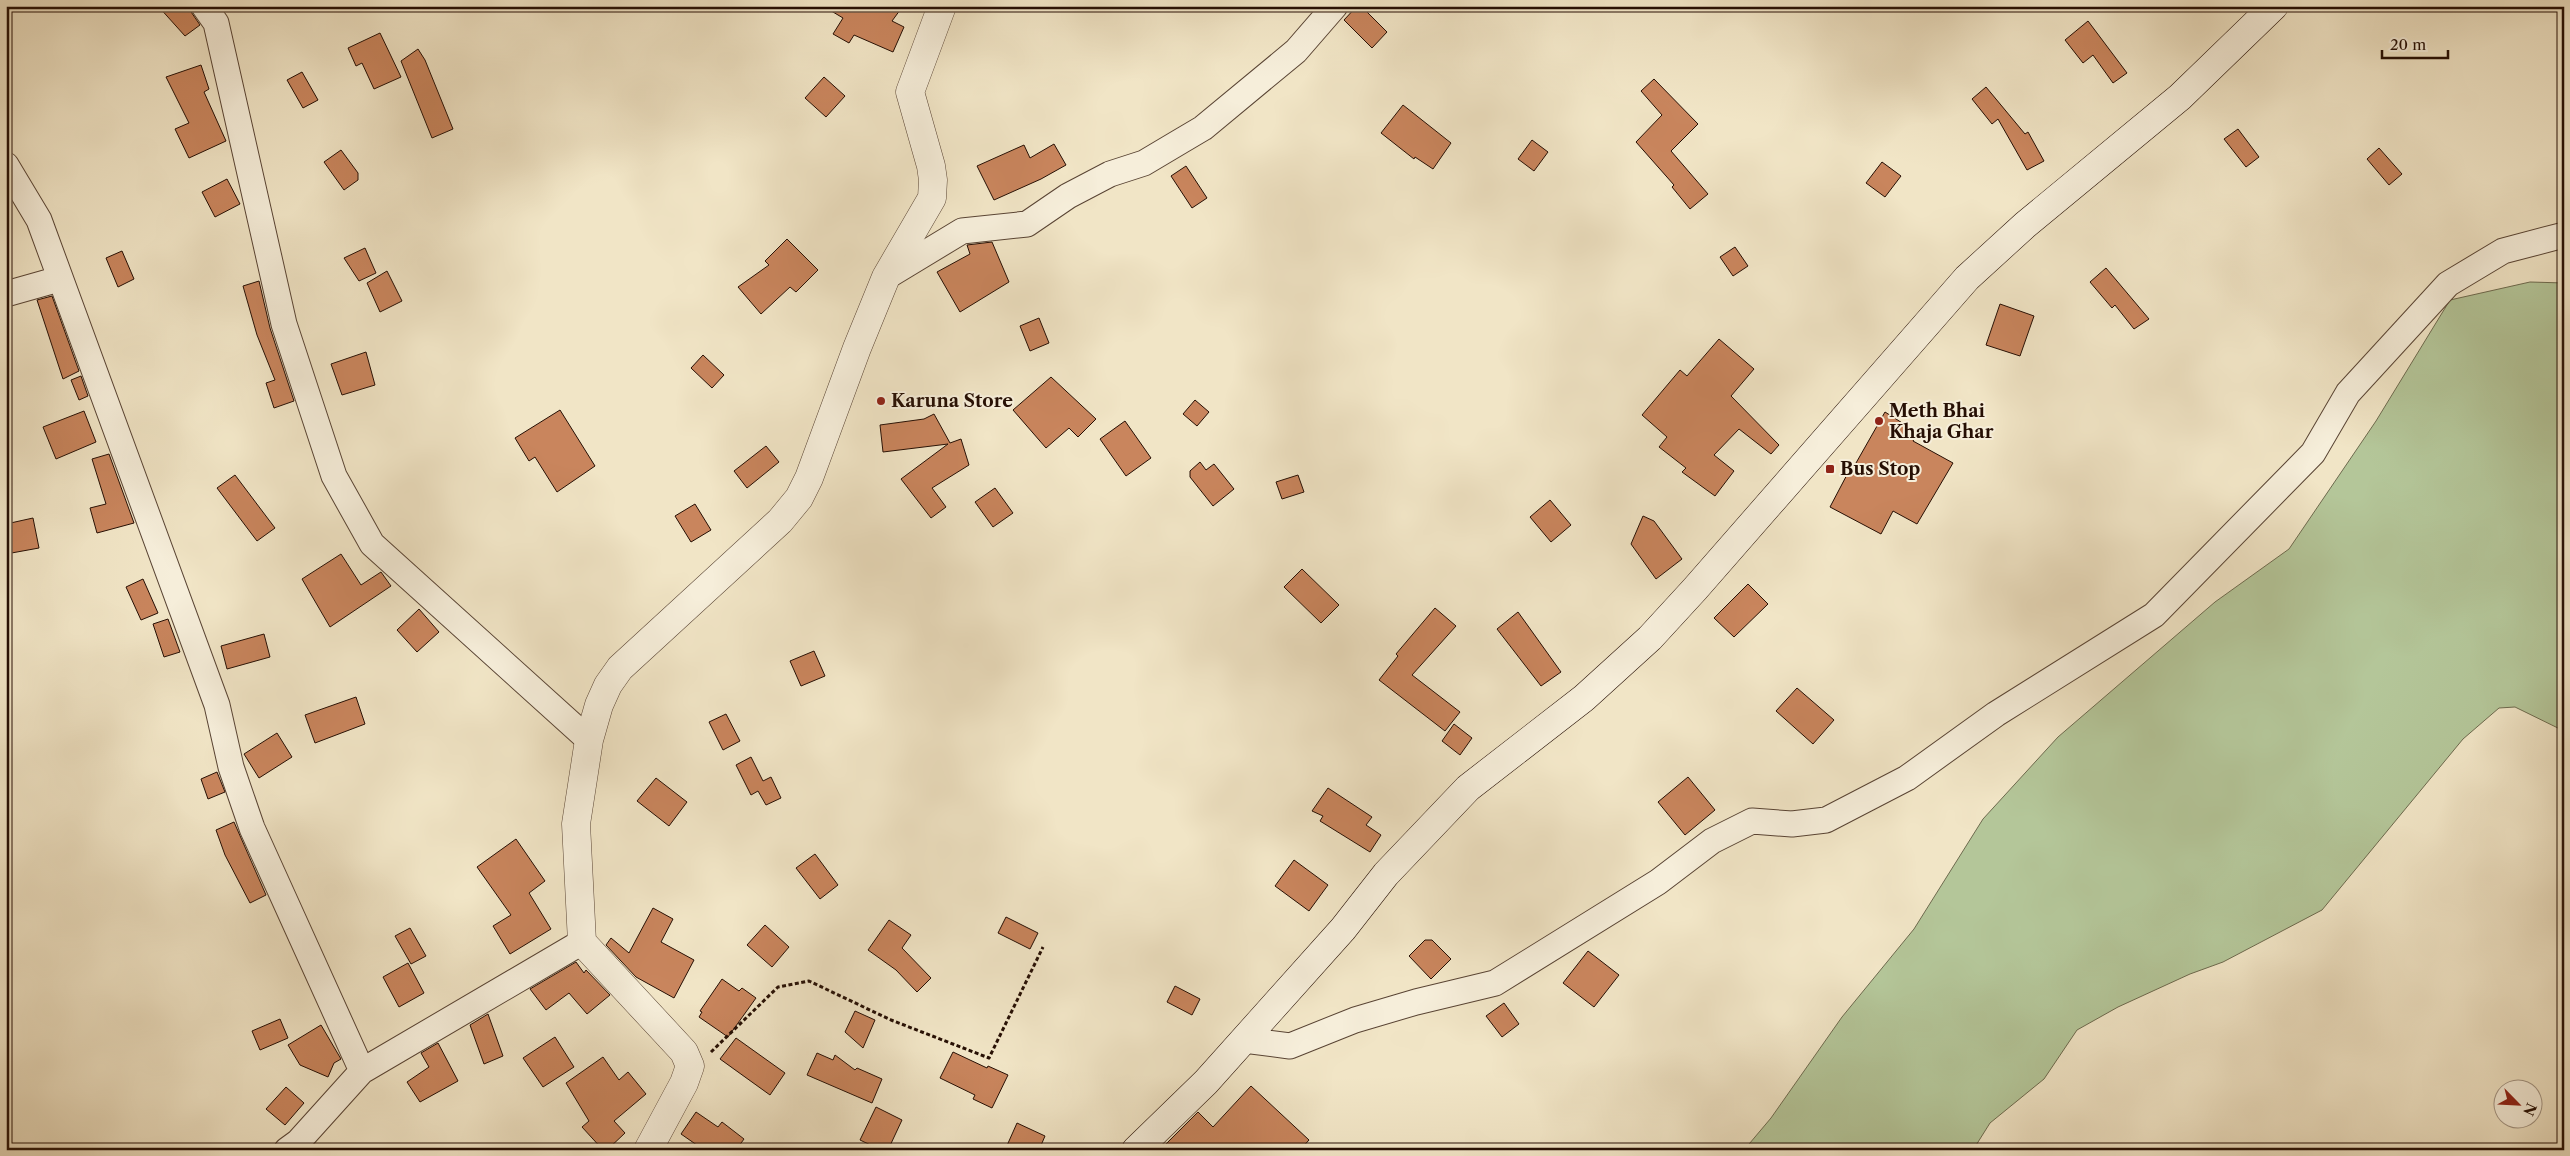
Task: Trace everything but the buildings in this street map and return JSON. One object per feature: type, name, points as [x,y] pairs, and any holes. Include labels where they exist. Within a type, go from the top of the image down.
[{"type":"main road","points":[[648,1150],[684,1083],[690,1066],[684,1052],[582,942],[576,824],[589,740],[599,705],[608,685],[620,668],[780,521],[799,498],[810,478],[857,348],[886,277],[932,198],[932,166],[910,92],[942,6]]},
{"type":"main road","points":[[1136,1150],[1199,1089],[1244,1040],[1343,929],[1386,874],[1468,788],[1584,698],[1650,638],[1967,278],[2025,225],[2180,97],[2274,6]]},
{"type":"street","points":[[204,6],[216,23],[284,324],[334,476],[372,544],[589,740]]},
{"type":"street","points":[[886,277],[962,231],[1027,224],[1068,196],[1110,174],[1144,164],[1203,128],[1296,51],[1334,6]]},
{"type":"street","points":[[6,165],[39,220],[58,278],[216,705],[231,767],[252,828],[362,1071]]},
{"type":"street","points":[[1244,1040],[1290,1046],[1355,1020],[1416,1002],[1495,983],[1658,882],[1712,841],[1752,821],[1792,824],[1826,820],[1907,778],[1996,714],[2154,615],[2313,453],[2348,393],[2448,284],[2503,251],[2564,235]]},
{"type":"street","points":[[6,294],[58,278]]},
{"type":"street","points":[[287,1150],[298,1142],[362,1071],[582,942]]},
{"type":"path","points":[[690,1066],[718,1048],[778,987],[809,981],[891,1020],[989,1058],[1044,947]]},
{"type":"green space","points":[[2530,282],[2564,283],[2564,731],[2515,707],[2499,708],[2463,739],[2322,910],[2223,962],[2190,974],[2118,1007],[2077,1030],[2044,1079],[1990,1123],[1973,1150],[1744,1150],[1771,1118],[1842,1017],[1914,929],[1983,819],[2058,737],[2215,602],[2289,549],[2376,421],[2450,300]]},
{"type":"place","name":"Karuna Store","points":[[881,401]]},
{"type":"place","name":"Meth Bhai Khaja Ghar","points":[[1879,421]]},
{"type":"place","name":"Bus Stop","points":[[1830,469]]}]
